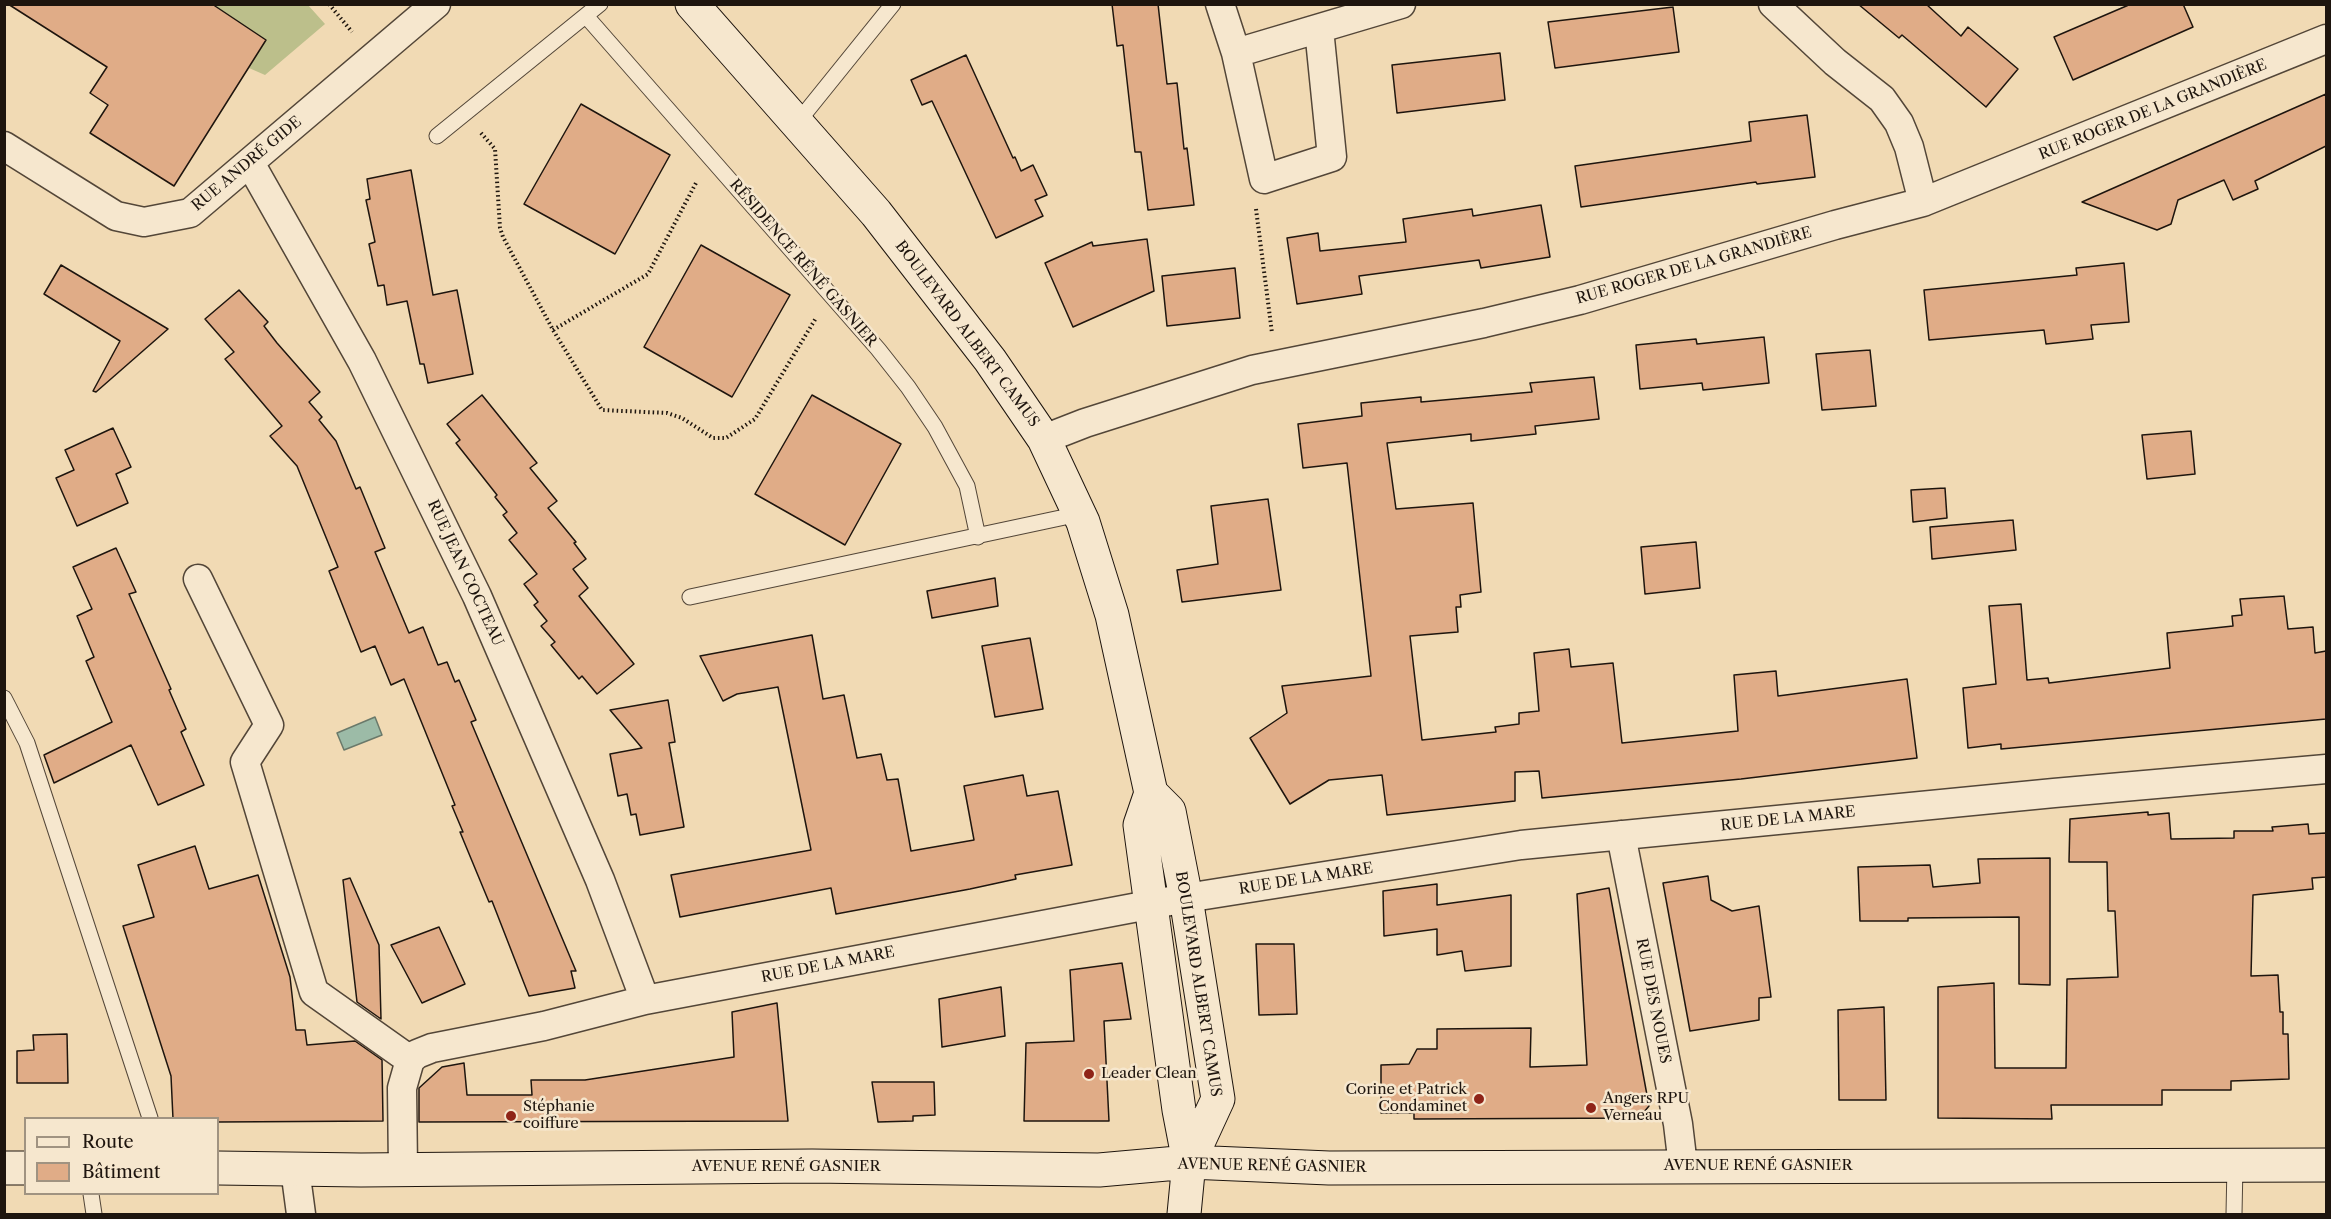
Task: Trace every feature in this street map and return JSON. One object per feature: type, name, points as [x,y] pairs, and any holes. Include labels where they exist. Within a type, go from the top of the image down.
[{"type":"main road","name":"BOULEVARD ALBERT CAMUS","points":[[692,4],[876,213],[990,360],[1044,439],[1079,514],[1112,615],[1151,793],[1169,811],[1186,898],[1218,1099],[1189,1162]]},
{"type":"main road","points":[[1151,793],[1140,825],[1153,905],[1179,1110],[1189,1162],[1184,1215]]},
{"type":"main road","name":"AVENUE RENÉ GASNIER","points":[[219,1168],[812,1166],[1099,1170],[1189,1162],[1320,1168],[2326,1165]]},
{"type":"main road","points":[[4,1168],[24,1168]]},
{"type":"street","name":"RUE ANDRÉ GIDE","points":[[4,146],[116,216],[144,222],[190,213],[436,4]]},
{"type":"street","points":[[1220,4],[1236,53],[1264,178],[1332,157],[1320,29]]},
{"type":"street","points":[[1236,53],[1401,4]]},
{"type":"street","points":[[1773,4],[1835,62],[1882,99],[1899,123],[1909,147],[1923,202]]},
{"type":"street","name":"RUE ROGER DE LA GRANDIÈRE","points":[[1044,439],[1085,423],[1252,370],[1484,323],[1580,300],[1835,225],[1923,202],[2326,39]]},
{"type":"street","name":"RUE JEAN COCTEAU","points":[[250,163],[362,361],[477,596],[600,880],[645,1000]]},
{"type":"street","points":[[198,579],[269,725],[245,762],[314,992],[410,1060],[402,1088],[403,1169]]},
{"type":"street","name":"RUE DE LA MARE","points":[[410,1060],[432,1048],[544,1026],[645,1000],[1186,898],[1521,845],[2326,769]]},
{"type":"street","name":"RUE DES NOUES","points":[[1621,835],[1678,1124],[1683,1166]]},
{"type":"street","points":[[295,1169],[301,1215]]},
{"type":"lane","points":[[437,136],[600,4]]},
{"type":"lane","points":[[797,123],[893,4]]},
{"type":"lane","name":"RÉSIDENCE RÉNÉ GASNIER","points":[[586,16],[879,349],[908,387],[935,427],[967,486],[978,537]]},
{"type":"lane","points":[[690,597],[1079,514]]},
{"type":"lane","points":[[4,698],[27,743],[149,1117]]},
{"type":"lane","points":[[2234,1215],[2235,1165]]},
{"type":"lane","points":[[91,1195],[94,1215]]},
{"type":"path","points":[[465,114],[495,149],[500,228],[553,330],[602,410],[667,413],[682,418],[713,438],[726,438],[755,419],[820,310]]},
{"type":"path","points":[[553,330],[648,274],[701,174]]},
{"type":"path","points":[[1256,205],[1273,342]]},
{"type":"green space","points":[[217,4],[308,5],[325,24],[265,75],[249,68],[266,40],[216,7]]},
{"type":"shaded area","points":[[375,717],[382,735],[344,750],[337,733]]},
{"type":"building","points":[[8,4],[212,4],[266,40],[174,186],[90,133],[108,105],[90,93],[107,67]]},
{"type":"building","points":[[1112,4],[1158,4],[1167,84],[1177,83],[1184,149],[1187,148],[1194,205],[1148,210],[1141,152],[1135,152],[1123,45],[1117,46]]},
{"type":"building","points":[[1858,4],[1926,4],[1961,36],[1968,27],[2018,69],[1986,107],[1902,35],[1899,38]]},
{"type":"building","points":[[2131,4],[2183,4],[2193,27],[2073,80],[2054,37]]},
{"type":"building","points":[[1673,7],[1679,52],[1555,68],[1548,22]]},
{"type":"building","points":[[1500,53],[1505,100],[1397,113],[1392,65]]},
{"type":"building","points":[[966,55],[1013,158],[1015,157],[1021,171],[1033,165],[1047,195],[1035,200],[1043,216],[996,238],[932,101],[922,105],[911,80]]},
{"type":"building","points":[[2326,94],[2326,146],[2255,181],[2258,189],[2233,200],[2224,180],[2178,200],[2171,224],[2157,230],[2082,202]]},
{"type":"building","points":[[581,104],[670,155],[615,254],[524,204]]},
{"type":"building","points":[[1807,115],[1815,177],[1757,184],[1756,182],[1581,207],[1575,166],[1751,141],[1749,122]]},
{"type":"building","points":[[411,170],[433,295],[457,290],[473,374],[428,383],[424,364],[420,364],[407,301],[387,305],[384,285],[378,286],[369,244],[375,242],[366,200],[370,199],[367,179]]},
{"type":"building","points":[[1541,205],[1550,257],[1481,268],[1479,260],[1359,276],[1362,294],[1297,304],[1287,238],[1318,233],[1320,251],[1406,242],[1403,219],[1472,209],[1473,216]]},
{"type":"building","points":[[1147,239],[1154,291],[1073,327],[1045,263],[1092,242],[1093,246]]},
{"type":"building","points":[[701,245],[790,295],[732,397],[644,347]]},
{"type":"building","points":[[2124,263],[2129,322],[2091,325],[2093,339],[2046,344],[2044,330],[1929,340],[1924,290],[2077,275],[2076,268]]},
{"type":"building","points":[[61,265],[168,329],[96,392],[93,391],[120,341],[44,294]]},
{"type":"building","points":[[1235,268],[1240,318],[1167,326],[1162,276]]},
{"type":"building","points":[[239,290],[268,322],[264,326],[277,343],[320,392],[309,402],[322,417],[319,420],[336,441],[356,489],[360,487],[385,548],[375,552],[409,633],[423,627],[438,665],[447,662],[455,682],[459,680],[476,720],[471,722],[576,971],[571,971],[575,988],[529,996],[492,901],[489,902],[460,832],[463,832],[452,806],[455,805],[404,679],[391,685],[375,646],[361,652],[329,571],[338,567],[297,466],[270,436],[282,426],[225,359],[234,352],[205,319]]},
{"type":"building","points":[[1764,337],[1769,383],[1703,390],[1702,383],[1640,389],[1636,345],[1696,339],[1697,344]]},
{"type":"building","points":[[1870,350],[1876,406],[1822,410],[1816,354]]},
{"type":"building","points":[[1594,377],[1599,419],[1535,426],[1536,434],[1471,441],[1471,434],[1387,443],[1396,509],[1473,503],[1481,592],[1460,595],[1461,607],[1456,607],[1458,632],[1410,636],[1422,740],[1496,732],[1495,727],[1519,724],[1519,713],[1539,711],[1534,653],[1569,649],[1571,667],[1613,663],[1622,743],[1738,731],[1734,675],[1776,671],[1778,696],[1907,679],[1917,758],[1741,779],[1542,798],[1539,771],[1515,772],[1515,801],[1387,815],[1382,775],[1329,780],[1290,804],[1250,738],[1287,713],[1282,686],[1371,676],[1347,463],[1303,468],[1298,424],[1362,416],[1361,403],[1421,397],[1421,402],[1532,392],[1530,383]]},
{"type":"building","points":[[482,395],[537,463],[530,468],[557,501],[548,508],[576,542],[574,543],[586,559],[573,569],[588,588],[579,596],[634,664],[597,694],[582,676],[579,679],[551,645],[555,642],[541,626],[547,621],[534,605],[538,602],[524,584],[537,574],[509,540],[517,533],[503,515],[507,512],[495,497],[497,495],[456,443],[460,440],[447,424]]},
{"type":"building","points":[[812,395],[901,444],[845,545],[755,494]]},
{"type":"building","points":[[113,428],[131,467],[116,474],[128,503],[77,526],[56,478],[74,470],[65,450]]},
{"type":"building","points":[[2191,431],[2195,474],[2147,479],[2142,435]]},
{"type":"building","points":[[1945,488],[1947,518],[1913,522],[1911,490]]},
{"type":"building","points":[[1268,499],[1281,590],[1182,602],[1177,570],[1218,564],[1211,506]]},
{"type":"building","points":[[2013,520],[2016,550],[1932,559],[1930,527]]},
{"type":"building","points":[[1696,542],[1700,588],[1645,594],[1641,547]]},
{"type":"building","points":[[116,548],[136,592],[129,594],[171,689],[169,690],[186,729],[181,732],[204,785],[158,805],[131,745],[54,783],[44,755],[112,722],[86,661],[94,657],[77,616],[92,609],[73,567]]},
{"type":"building","points":[[995,578],[998,606],[932,618],[927,591]]},
{"type":"building","points":[[2284,596],[2288,629],[2313,627],[2315,653],[2326,651],[2326,719],[2001,749],[2001,744],[1968,748],[1963,688],[1996,684],[1989,606],[2021,604],[2027,680],[2048,678],[2049,683],[2170,668],[2167,633],[2233,626],[2232,616],[2242,615],[2240,599]]},
{"type":"building","points":[[812,635],[823,699],[844,695],[857,758],[881,754],[887,780],[898,779],[911,851],[974,840],[964,786],[1023,775],[1027,796],[1058,791],[1072,865],[1015,875],[1016,879],[970,889],[836,914],[831,888],[680,917],[671,875],[811,850],[778,687],[737,694],[723,701],[700,656]]},
{"type":"building","points":[[1030,638],[1043,709],[995,717],[982,646]]},
{"type":"building","points":[[668,700],[675,742],[669,743],[684,827],[640,835],[636,814],[631,815],[627,794],[618,796],[610,754],[642,748],[610,710]]},
{"type":"building","points":[[2148,812],[2148,815],[2169,813],[2171,839],[2234,838],[2234,831],[2273,831],[2272,827],[2308,824],[2309,834],[2326,833],[2326,877],[2312,878],[2313,889],[2253,895],[2251,976],[2278,975],[2280,1012],[2283,1012],[2283,1034],[2288,1034],[2289,1079],[2231,1081],[2231,1090],[2162,1090],[2162,1105],[2051,1105],[2052,1119],[1938,1118],[1938,987],[1994,983],[1995,1068],[2066,1068],[2067,979],[2118,977],[2115,911],[2108,911],[2107,862],[2069,862],[2070,819]]},
{"type":"building","points":[[195,846],[209,889],[258,875],[290,977],[296,1030],[305,1030],[307,1045],[355,1041],[382,1060],[383,1121],[219,1122],[219,1117],[173,1117],[171,1076],[123,926],[154,917],[138,865]]},
{"type":"building","points":[[2050,858],[2050,985],[2019,984],[2019,917],[1860,921],[1858,867],[1930,865],[1933,887],[1980,883],[1978,859]]},
{"type":"building","points":[[1708,876],[1711,900],[1732,911],[1759,906],[1771,997],[1759,998],[1759,1020],[1690,1031],[1663,883]]},
{"type":"building","points":[[350,878],[379,945],[381,1019],[357,1002],[343,880]]},
{"type":"building","points":[[1437,884],[1437,905],[1511,895],[1511,966],[1465,971],[1462,951],[1437,955],[1437,929],[1384,936],[1383,891]]},
{"type":"building","points":[[1609,888],[1649,1106],[1639,1118],[1414,1119],[1414,1113],[1381,1113],[1381,1065],[1409,1064],[1417,1049],[1437,1049],[1437,1029],[1531,1028],[1530,1067],[1587,1065],[1577,894]]},
{"type":"building","points":[[439,927],[465,984],[422,1003],[391,945]]},
{"type":"building","points":[[1256,944],[1294,944],[1297,1014],[1259,1015]]},
{"type":"building","points":[[1122,963],[1131,1019],[1104,1021],[1109,1121],[1024,1121],[1026,1043],[1074,1041],[1070,970]]},
{"type":"building","points":[[1001,987],[1005,1036],[942,1047],[939,999]]},
{"type":"building","points":[[777,1003],[788,1121],[419,1122],[419,1088],[442,1067],[464,1063],[467,1095],[532,1095],[531,1080],[585,1080],[734,1057],[732,1012]]},
{"type":"building","points":[[1884,1007],[1886,1100],[1839,1100],[1838,1010]]},
{"type":"building","points":[[67,1034],[68,1083],[17,1083],[17,1051],[34,1050],[33,1035]]},
{"type":"building","points":[[872,1082],[934,1082],[935,1115],[913,1116],[913,1121],[878,1122]]},
{"type":"place","name":"Leader Clean","points":[[1089,1074]]},
{"type":"place","name":"Corine et Patrick Condaminet","points":[[1479,1099]]},
{"type":"place","name":"Angers RPU Verneau","points":[[1591,1108]]},
{"type":"place","name":"Stéphanie coiffure","points":[[511,1116]]}]
